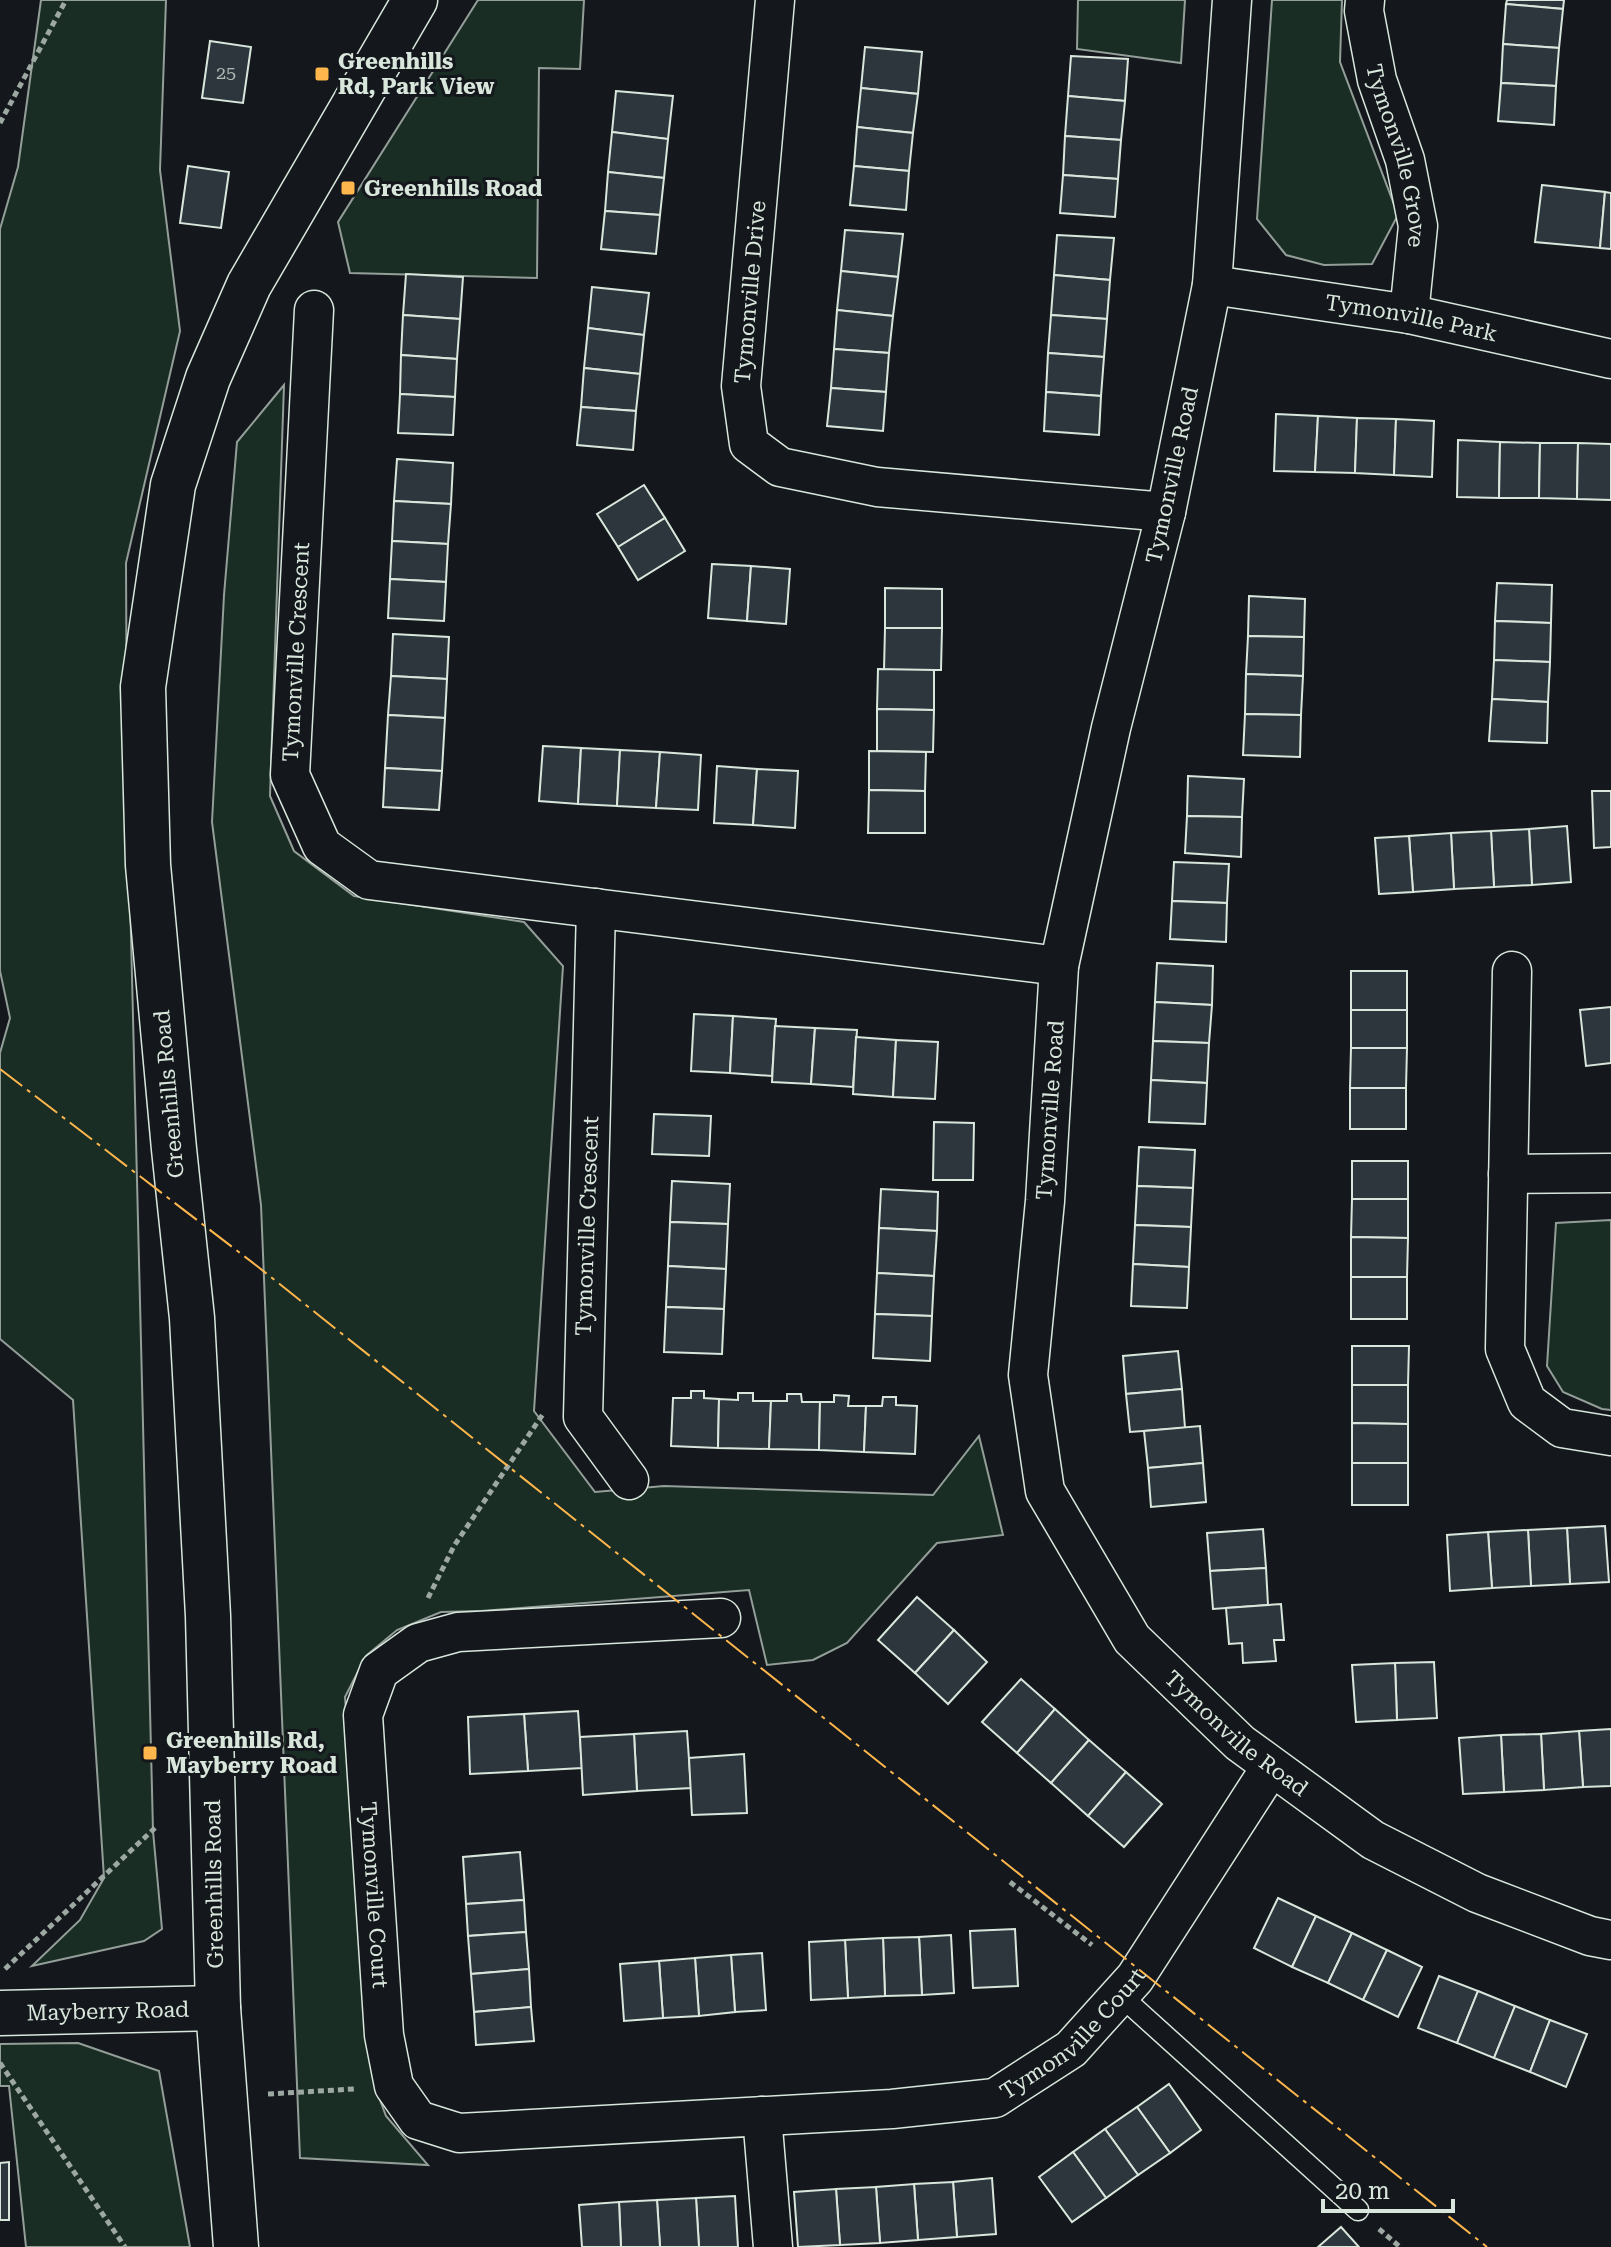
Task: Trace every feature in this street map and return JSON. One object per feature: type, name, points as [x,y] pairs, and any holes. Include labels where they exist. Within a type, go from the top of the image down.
[{"type":"main road","name":"Greenhills Road","points":[[236,2247],[218,2008],[208,1616],[192,1318],[148,865],[143,687],[173,485],[208,378],[249,285],[415,0]]},
{"type":"main road","name":"Mayberry Road","points":[[1,1993],[218,2008]]},
{"type":"street","name":"Tymonville Drive","points":[[775,0],[741,386],[749,444],[780,467],[877,487],[1166,512]]},
{"type":"street","name":"Tymonville Road","points":[[1232,0],[1212,285],[1166,512],[1111,728],[1059,966],[1045,1201],[1028,1375],[1045,1491],[1132,1639],[1240,1743],[1386,1847],[1477,1893],[1590,1936],[1611,1940]]},
{"type":"street","name":"Tymonville Grove","points":[[1365,0],[1364,11],[1377,80],[1405,160],[1418,226],[1409,314]]},
{"type":"street","name":"Tymonville Park","points":[[1212,285],[1409,314],[1611,359]]},
{"type":"street","name":"Tymonville Crescent","points":[[314,310],[290,775],[322,846],[369,880],[1059,966]]},
{"type":"street","name":"Tymonville Crescent","points":[[596,908],[583,1417],[629,1480]]},
{"type":"street","points":[[1512,971],[1505,1349],[1527,1402],[1562,1428],[1611,1436]]},
{"type":"street","points":[[1508,1174],[1611,1173]]},
{"type":"street","name":"Tymonville Court","points":[[721,1618],[458,1632],[418,1643],[379,1671],[363,1715],[384,2035],[394,2086],[418,2120],[459,2133],[892,2109],[995,2098],[1071,2049],[1120,1995],[1153,1952],[1271,1767]]},
{"type":"street","points":[[762,2116],[773,2247]]},
{"type":"lane","points":[[1120,1995],[1358,2210]]},
{"type":"path","points":[[0,123],[66,0]]},
{"type":"path","points":[[428,1599],[454,1546],[539,1417],[583,1382]]},
{"type":"path","points":[[1,1993],[157,1826]]},
{"type":"path","points":[[1010,1882],[1092,1945]]},
{"type":"path","points":[[0,2063],[125,2247]]},
{"type":"path","points":[[253,2094],[363,2089]]},
{"type":"green space","points":[[41,0],[166,0],[160,170],[180,331],[126,563],[127,773],[153,1831],[162,1929],[144,1941],[32,1966],[80,1920],[104,1878],[73,1400],[0,1339],[0,1053],[10,1018],[0,971],[0,229],[18,167]]},
{"type":"green space","points":[[478,0],[584,0],[580,69],[539,68],[537,278],[350,273],[338,222]]},
{"type":"green space","points":[[1078,0],[1185,0],[1181,63],[1077,49]]},
{"type":"green space","points":[[1272,0],[1342,0],[1340,62],[1398,215],[1372,264],[1324,265],[1286,255],[1257,219]]},
{"type":"green space","points":[[284,385],[270,796],[294,851],[354,896],[524,922],[563,966],[534,1411],[595,1492],[664,1486],[933,1495],[979,1436],[1003,1535],[937,1543],[847,1643],[813,1660],[767,1665],[749,1590],[441,1612],[397,1630],[366,1656],[345,1697],[376,2089],[386,2116],[428,2165],[300,2158],[261,1205],[212,822],[224,595],[237,442]]},
{"type":"green space","points":[[1611,1220],[1611,1410],[1563,1392],[1547,1366],[1556,1223]]},
{"type":"green space","points":[[78,2043],[159,2071],[190,2247],[26,2247],[9,2086],[0,2086],[0,2044]]},
{"type":"building","points":[[1507,0],[1564,0],[1563,9],[1506,4]]},
{"type":"building","points":[[1506,4],[1563,9],[1559,48],[1503,44]]},
{"type":"building","points":[[210,41],[251,47],[243,103],[202,98]]},
{"type":"building","points":[[1503,44],[1559,48],[1556,86],[1501,83]]},
{"type":"building","points":[[865,47],[922,52],[918,94],[861,88]]},
{"type":"building","points":[[1071,56],[1128,59],[1125,101],[1068,96]]},
{"type":"building","points":[[1501,83],[1556,86],[1554,125],[1498,121]]},
{"type":"building","points":[[861,88],[918,94],[913,133],[857,127]]},
{"type":"building","points":[[616,91],[673,96],[668,139],[612,132]]},
{"type":"building","points":[[1068,96],[1125,101],[1121,140],[1065,136]]},
{"type":"building","points":[[857,127],[913,133],[909,171],[854,166]]},
{"type":"building","points":[[612,132],[668,139],[664,178],[608,172]]},
{"type":"building","points":[[1065,136],[1121,140],[1118,179],[1063,175]]},
{"type":"building","points":[[188,166],[229,172],[221,228],[180,223]]},
{"type":"building","points":[[854,166],[909,171],[906,210],[850,205]]},
{"type":"building","points":[[608,172],[664,178],[660,215],[605,211]]},
{"type":"building","points":[[1063,175],[1118,179],[1115,217],[1060,213]]},
{"type":"building","points":[[1542,185],[1605,192],[1600,248],[1535,242]]},
{"type":"building","points":[[1605,192],[1611,193],[1611,249],[1600,248]]},
{"type":"building","points":[[605,211],[660,215],[656,254],[601,249]]},
{"type":"building","points":[[845,230],[903,234],[898,277],[841,271]]},
{"type":"building","points":[[1057,235],[1114,238],[1110,280],[1054,275]]},
{"type":"building","points":[[841,271],[898,277],[893,316],[837,310]]},
{"type":"building","points":[[406,274],[463,277],[460,319],[403,315]]},
{"type":"building","points":[[1054,275],[1110,280],[1107,319],[1051,315]]},
{"type":"building","points":[[592,287],[649,293],[644,335],[588,328]]},
{"type":"building","points":[[837,310],[893,316],[889,353],[834,349]]},
{"type":"building","points":[[403,315],[460,319],[457,359],[401,355]]},
{"type":"building","points":[[1051,315],[1107,319],[1104,357],[1048,353]]},
{"type":"building","points":[[588,328],[644,335],[640,374],[584,368]]},
{"type":"building","points":[[834,349],[889,353],[886,392],[831,388]]},
{"type":"building","points":[[1048,353],[1104,357],[1101,396],[1046,392]]},
{"type":"building","points":[[401,355],[457,359],[455,397],[400,394]]},
{"type":"building","points":[[584,368],[640,374],[636,411],[581,407]]},
{"type":"building","points":[[831,388],[886,392],[883,431],[827,426]]},
{"type":"building","points":[[1046,392],[1101,396],[1099,435],[1044,431]]},
{"type":"building","points":[[400,394],[455,397],[453,435],[398,433]]},
{"type":"building","points":[[581,407],[636,411],[633,450],[577,445]]},
{"type":"building","points":[[1276,414],[1318,416],[1315,472],[1274,471]]},
{"type":"building","points":[[1318,416],[1357,418],[1355,473],[1315,472]]},
{"type":"building","points":[[1357,418],[1396,419],[1394,475],[1355,473]]},
{"type":"building","points":[[1396,419],[1434,421],[1432,477],[1394,475]]},
{"type":"building","points":[[1458,440],[1500,442],[1499,498],[1457,497]]},
{"type":"building","points":[[1500,442],[1540,443],[1539,498],[1499,498]]},
{"type":"building","points":[[1540,443],[1578,443],[1577,499],[1539,498]]},
{"type":"building","points":[[1578,443],[1611,444],[1611,500],[1577,499]]},
{"type":"building","points":[[397,459],[453,463],[451,504],[394,501]]},
{"type":"building","points":[[644,485],[665,518],[618,547],[597,514]]},
{"type":"building","points":[[394,501],[451,504],[448,544],[392,541]]},
{"type":"building","points":[[665,518],[685,551],[638,580],[618,547]]},
{"type":"building","points":[[392,541],[448,544],[446,582],[390,579]]},
{"type":"building","points":[[712,564],[751,566],[747,621],[708,618]]},
{"type":"building","points":[[751,566],[790,569],[786,624],[747,621]]},
{"type":"building","points":[[390,579],[446,582],[444,621],[388,618]]},
{"type":"building","points":[[1497,583],[1552,585],[1551,623],[1495,621]]},
{"type":"building","points":[[885,588],[942,589],[942,628],[885,628]]},
{"type":"building","points":[[1249,596],[1305,599],[1304,637],[1248,636]]},
{"type":"building","points":[[1495,621],[1551,623],[1550,662],[1494,660]]},
{"type":"building","points":[[885,628],[942,628],[941,670],[884,670]]},
{"type":"building","points":[[393,634],[449,637],[447,679],[391,676]]},
{"type":"building","points":[[1248,636],[1304,637],[1303,676],[1246,674]]},
{"type":"building","points":[[1494,660],[1550,662],[1548,702],[1492,699]]},
{"type":"building","points":[[878,669],[934,670],[934,710],[877,709]]},
{"type":"building","points":[[1246,674],[1303,676],[1301,715],[1245,714]]},
{"type":"building","points":[[391,676],[447,679],[445,718],[388,715]]},
{"type":"building","points":[[1492,699],[1548,702],[1547,743],[1489,741]]},
{"type":"building","points":[[877,709],[934,710],[933,752],[877,751]]},
{"type":"building","points":[[1245,714],[1301,715],[1300,757],[1243,755]]},
{"type":"building","points":[[388,715],[445,718],[442,771],[385,768]]},
{"type":"building","points":[[543,746],[581,748],[578,804],[539,801]]},
{"type":"building","points":[[581,748],[620,750],[617,806],[578,804]]},
{"type":"building","points":[[620,750],[660,752],[656,808],[617,806]]},
{"type":"building","points":[[869,751],[926,752],[925,791],[869,790]]},
{"type":"building","points":[[660,752],[701,755],[698,810],[656,808]]},
{"type":"building","points":[[717,766],[757,769],[753,825],[714,823]]},
{"type":"building","points":[[385,768],[442,771],[439,810],[383,807]]},
{"type":"building","points":[[757,769],[798,771],[795,828],[753,825]]},
{"type":"building","points":[[1188,776],[1244,779],[1242,817],[1187,816]]},
{"type":"building","points":[[869,790],[925,791],[925,833],[868,833]]},
{"type":"building","points":[[1592,791],[1611,791],[1611,847],[1594,848]]},
{"type":"building","points":[[1187,816],[1242,817],[1241,857],[1185,853]]},
{"type":"building","points":[[1567,826],[1571,882],[1532,885],[1529,829]]},
{"type":"building","points":[[1529,829],[1532,885],[1494,887],[1491,831]]},
{"type":"building","points":[[1491,831],[1494,887],[1454,889],[1451,833]]},
{"type":"building","points":[[1451,833],[1454,889],[1413,892],[1409,836]]},
{"type":"building","points":[[1409,836],[1413,892],[1379,894],[1375,838]]},
{"type":"building","points":[[1174,862],[1229,864],[1227,903],[1172,901]]},
{"type":"building","points":[[1172,901],[1227,903],[1226,942],[1170,939]]},
{"type":"building","points":[[1157,963],[1213,966],[1212,1005],[1155,1002]]},
{"type":"building","points":[[1351,971],[1407,971],[1407,1010],[1351,1010]]},
{"type":"building","points":[[1155,1002],[1212,1005],[1209,1043],[1153,1041]]},
{"type":"building","points":[[1611,1007],[1611,1063],[1586,1066],[1580,1010]]},
{"type":"building","points":[[1351,1010],[1407,1010],[1407,1048],[1351,1048]]},
{"type":"building","points":[[694,1014],[733,1016],[730,1073],[691,1071]]},
{"type":"building","points":[[733,1016],[776,1019],[772,1076],[730,1073]]},
{"type":"building","points":[[775,1026],[815,1028],[811,1084],[772,1082]]},
{"type":"building","points":[[815,1028],[857,1030],[853,1087],[811,1084]]},
{"type":"building","points":[[856,1037],[896,1040],[893,1097],[853,1094]]},
{"type":"building","points":[[896,1040],[938,1042],[935,1099],[893,1097]]},
{"type":"building","points":[[1153,1041],[1209,1043],[1207,1083],[1151,1080]]},
{"type":"building","points":[[1351,1048],[1407,1048],[1406,1088],[1350,1088]]},
{"type":"building","points":[[1151,1080],[1207,1083],[1205,1124],[1149,1122]]},
{"type":"building","points":[[1350,1088],[1406,1088],[1406,1129],[1350,1129]]},
{"type":"building","points":[[654,1114],[711,1116],[709,1156],[652,1154]]},
{"type":"building","points":[[934,1122],[974,1123],[973,1180],[933,1180]]},
{"type":"building","points":[[1139,1147],[1195,1150],[1193,1188],[1137,1186]]},
{"type":"building","points":[[1352,1161],[1408,1161],[1408,1199],[1352,1199]]},
{"type":"building","points":[[672,1181],[730,1184],[728,1224],[670,1222]]},
{"type":"building","points":[[1137,1186],[1193,1188],[1191,1227],[1135,1225]]},
{"type":"building","points":[[881,1189],[938,1192],[937,1231],[879,1228]]},
{"type":"building","points":[[1352,1199],[1408,1199],[1408,1238],[1351,1237]]},
{"type":"building","points":[[670,1222],[728,1224],[726,1269],[668,1266]]},
{"type":"building","points":[[1135,1225],[1191,1227],[1189,1267],[1133,1264]]},
{"type":"building","points":[[879,1228],[937,1231],[934,1276],[877,1273]]},
{"type":"building","points":[[1351,1237],[1408,1238],[1407,1277],[1351,1277]]},
{"type":"building","points":[[1133,1264],[1189,1267],[1187,1308],[1131,1306]]},
{"type":"building","points":[[668,1266],[726,1269],[724,1309],[666,1307]]},
{"type":"building","points":[[877,1273],[934,1276],[932,1316],[875,1314]]},
{"type":"building","points":[[1351,1277],[1407,1277],[1407,1319],[1351,1319]]},
{"type":"building","points":[[666,1307],[724,1309],[722,1354],[664,1352]]},
{"type":"building","points":[[875,1314],[932,1316],[930,1361],[873,1358]]},
{"type":"building","points":[[1352,1346],[1409,1346],[1408,1385],[1352,1385]]},
{"type":"building","points":[[1178,1351],[1182,1389],[1126,1394],[1123,1356]]},
{"type":"building","points":[[1352,1385],[1408,1385],[1408,1424],[1352,1423]]},
{"type":"building","points":[[1182,1389],[1185,1428],[1130,1432],[1126,1394]]},
{"type":"building","points":[[691,1391],[704,1391],[704,1398],[719,1399],[718,1448],[671,1446],[673,1398],[691,1398]]},
{"type":"building","points":[[738,1393],[753,1393],[753,1401],[771,1401],[769,1449],[718,1448],[719,1399],[738,1400]]},
{"type":"building","points":[[787,1394],[801,1394],[802,1402],[820,1402],[819,1450],[769,1449],[771,1401],[787,1401]]},
{"type":"building","points":[[834,1395],[849,1396],[848,1406],[866,1406],[864,1452],[819,1450],[820,1402],[834,1402]]},
{"type":"building","points":[[883,1397],[896,1397],[896,1405],[917,1406],[915,1454],[864,1452],[866,1406],[882,1406]]},
{"type":"building","points":[[1352,1423],[1408,1424],[1408,1463],[1352,1463]]},
{"type":"building","points":[[1200,1426],[1203,1463],[1148,1468],[1144,1431]]},
{"type":"building","points":[[1203,1463],[1206,1502],[1151,1507],[1148,1468]]},
{"type":"building","points":[[1352,1463],[1408,1463],[1408,1505],[1352,1505]]},
{"type":"building","points":[[1605,1526],[1609,1582],[1570,1584],[1567,1528]]},
{"type":"building","points":[[1567,1528],[1570,1584],[1531,1586],[1528,1530]]},
{"type":"building","points":[[1263,1529],[1266,1568],[1210,1571],[1207,1533]]},
{"type":"building","points":[[1528,1530],[1531,1586],[1492,1588],[1488,1532]]},
{"type":"building","points":[[1488,1532],[1492,1588],[1450,1591],[1447,1535]]},
{"type":"building","points":[[1266,1568],[1268,1605],[1213,1609],[1210,1571]]},
{"type":"building","points":[[917,1597],[954,1630],[915,1673],[878,1640]]},
{"type":"building","points":[[1281,1604],[1284,1640],[1274,1640],[1276,1661],[1243,1663],[1242,1643],[1229,1644],[1226,1608]]},
{"type":"building","points":[[954,1630],[987,1662],[948,1704],[915,1673]]},
{"type":"building","points":[[1434,1662],[1437,1718],[1397,1720],[1395,1663]]},
{"type":"building","points":[[1395,1663],[1397,1720],[1356,1722],[1352,1665]]},
{"type":"building","points":[[1021,1679],[1055,1709],[1017,1753],[982,1722]]},
{"type":"building","points":[[1055,1709],[1089,1740],[1051,1783],[1017,1753]]},
{"type":"building","points":[[578,1711],[582,1768],[528,1771],[524,1714]]},
{"type":"building","points":[[524,1714],[528,1771],[470,1774],[468,1717]]},
{"type":"building","points":[[1611,1729],[1611,1786],[1583,1787],[1579,1731]]},
{"type":"building","points":[[687,1731],[691,1788],[637,1791],[634,1734]]},
{"type":"building","points":[[1579,1731],[1583,1787],[1544,1790],[1541,1734]]},
{"type":"building","points":[[634,1734],[637,1791],[583,1795],[580,1737]]},
{"type":"building","points":[[1541,1734],[1544,1790],[1504,1792],[1501,1735]]},
{"type":"building","points":[[1501,1735],[1504,1792],[1463,1794],[1459,1738]]},
{"type":"building","points":[[1089,1740],[1126,1772],[1088,1816],[1051,1783]]},
{"type":"building","points":[[744,1754],[747,1813],[692,1815],[689,1758]]},
{"type":"building","points":[[1126,1772],[1162,1804],[1124,1847],[1088,1816]]},
{"type":"building","points":[[520,1852],[524,1900],[466,1904],[463,1857]]},
{"type":"building","points":[[1278,1898],[1316,1916],[1292,1967],[1254,1948]]},
{"type":"building","points":[[524,1900],[526,1932],[468,1936],[466,1904]]},
{"type":"building","points":[[1316,1916],[1352,1933],[1328,1983],[1292,1967]]},
{"type":"building","points":[[1015,1929],[1018,1986],[973,1988],[970,1931]]},
{"type":"building","points":[[526,1932],[529,1969],[471,1974],[468,1936]]},
{"type":"building","points":[[1352,1933],[1387,1950],[1363,2000],[1328,1983]]},
{"type":"building","points":[[951,1935],[954,1993],[922,1995],[919,1937]]},
{"type":"building","points":[[919,1937],[922,1995],[885,1996],[883,1938]]},
{"type":"building","points":[[883,1938],[885,1996],[848,1998],[845,1940]]},
{"type":"building","points":[[845,1940],[848,1998],[811,2000],[809,1942]]},
{"type":"building","points":[[1387,1950],[1422,1967],[1398,2017],[1363,2000]]},
{"type":"building","points":[[762,1953],[766,2010],[735,2012],[731,1955]]},
{"type":"building","points":[[731,1955],[735,2012],[699,2016],[695,1958]]},
{"type":"building","points":[[695,1958],[699,2016],[663,2018],[659,1961]]},
{"type":"building","points":[[659,1961],[663,2018],[624,2021],[620,1964]]},
{"type":"building","points":[[529,1969],[531,2007],[474,2012],[471,1974]]},
{"type":"building","points":[[1439,1976],[1478,1991],[1457,2043],[1418,2028]]},
{"type":"building","points":[[1478,1991],[1515,2006],[1494,2058],[1457,2043]]},
{"type":"building","points":[[1515,2006],[1550,2020],[1530,2072],[1494,2058]]},
{"type":"building","points":[[531,2007],[534,2041],[476,2045],[474,2012]]},
{"type":"building","points":[[1550,2020],[1587,2034],[1566,2087],[1530,2072]]},
{"type":"building","points":[[1169,2084],[1201,2130],[1170,2153],[1137,2107]]},
{"type":"building","points":[[1137,2107],[1170,2153],[1138,2175],[1105,2129]]},
{"type":"building","points":[[1105,2129],[1138,2175],[1106,2198],[1073,2152]]},
{"type":"building","points":[[1073,2152],[1106,2198],[1072,2222],[1039,2177]]},
{"type":"building","points":[[9,2162],[9,2220],[0,2220],[0,2163]]},
{"type":"building","points":[[992,2178],[996,2234],[957,2237],[953,2182]]},
{"type":"building","points":[[953,2182],[957,2237],[918,2240],[914,2184]]},
{"type":"building","points":[[914,2184],[918,2240],[880,2243],[876,2187]]},
{"type":"building","points":[[876,2187],[880,2243],[840,2245],[836,2189]]},
{"type":"building","points":[[836,2189],[840,2245],[798,2247],[794,2192]]},
{"type":"building","points":[[735,2196],[738,2247],[699,2247],[696,2198]]},
{"type":"building","points":[[696,2198],[699,2247],[660,2247],[657,2200]]},
{"type":"building","points":[[657,2200],[660,2247],[621,2247],[619,2202]]},
{"type":"building","points":[[619,2202],[621,2247],[582,2247],[579,2205]]},
{"type":"building","points":[[1341,2227],[1359,2247],[1318,2247]]},
{"type":"power","points":[[0,1069],[257,1266],[1487,2247]]},
{"type":"place","name":"Greenhills Rd, Park View","points":[[322,74]]},
{"type":"place","name":"Greenhills Road","points":[[348,188]]},
{"type":"place","name":"Greenhills Rd, Mayberry Road","points":[[150,1753]]}]
